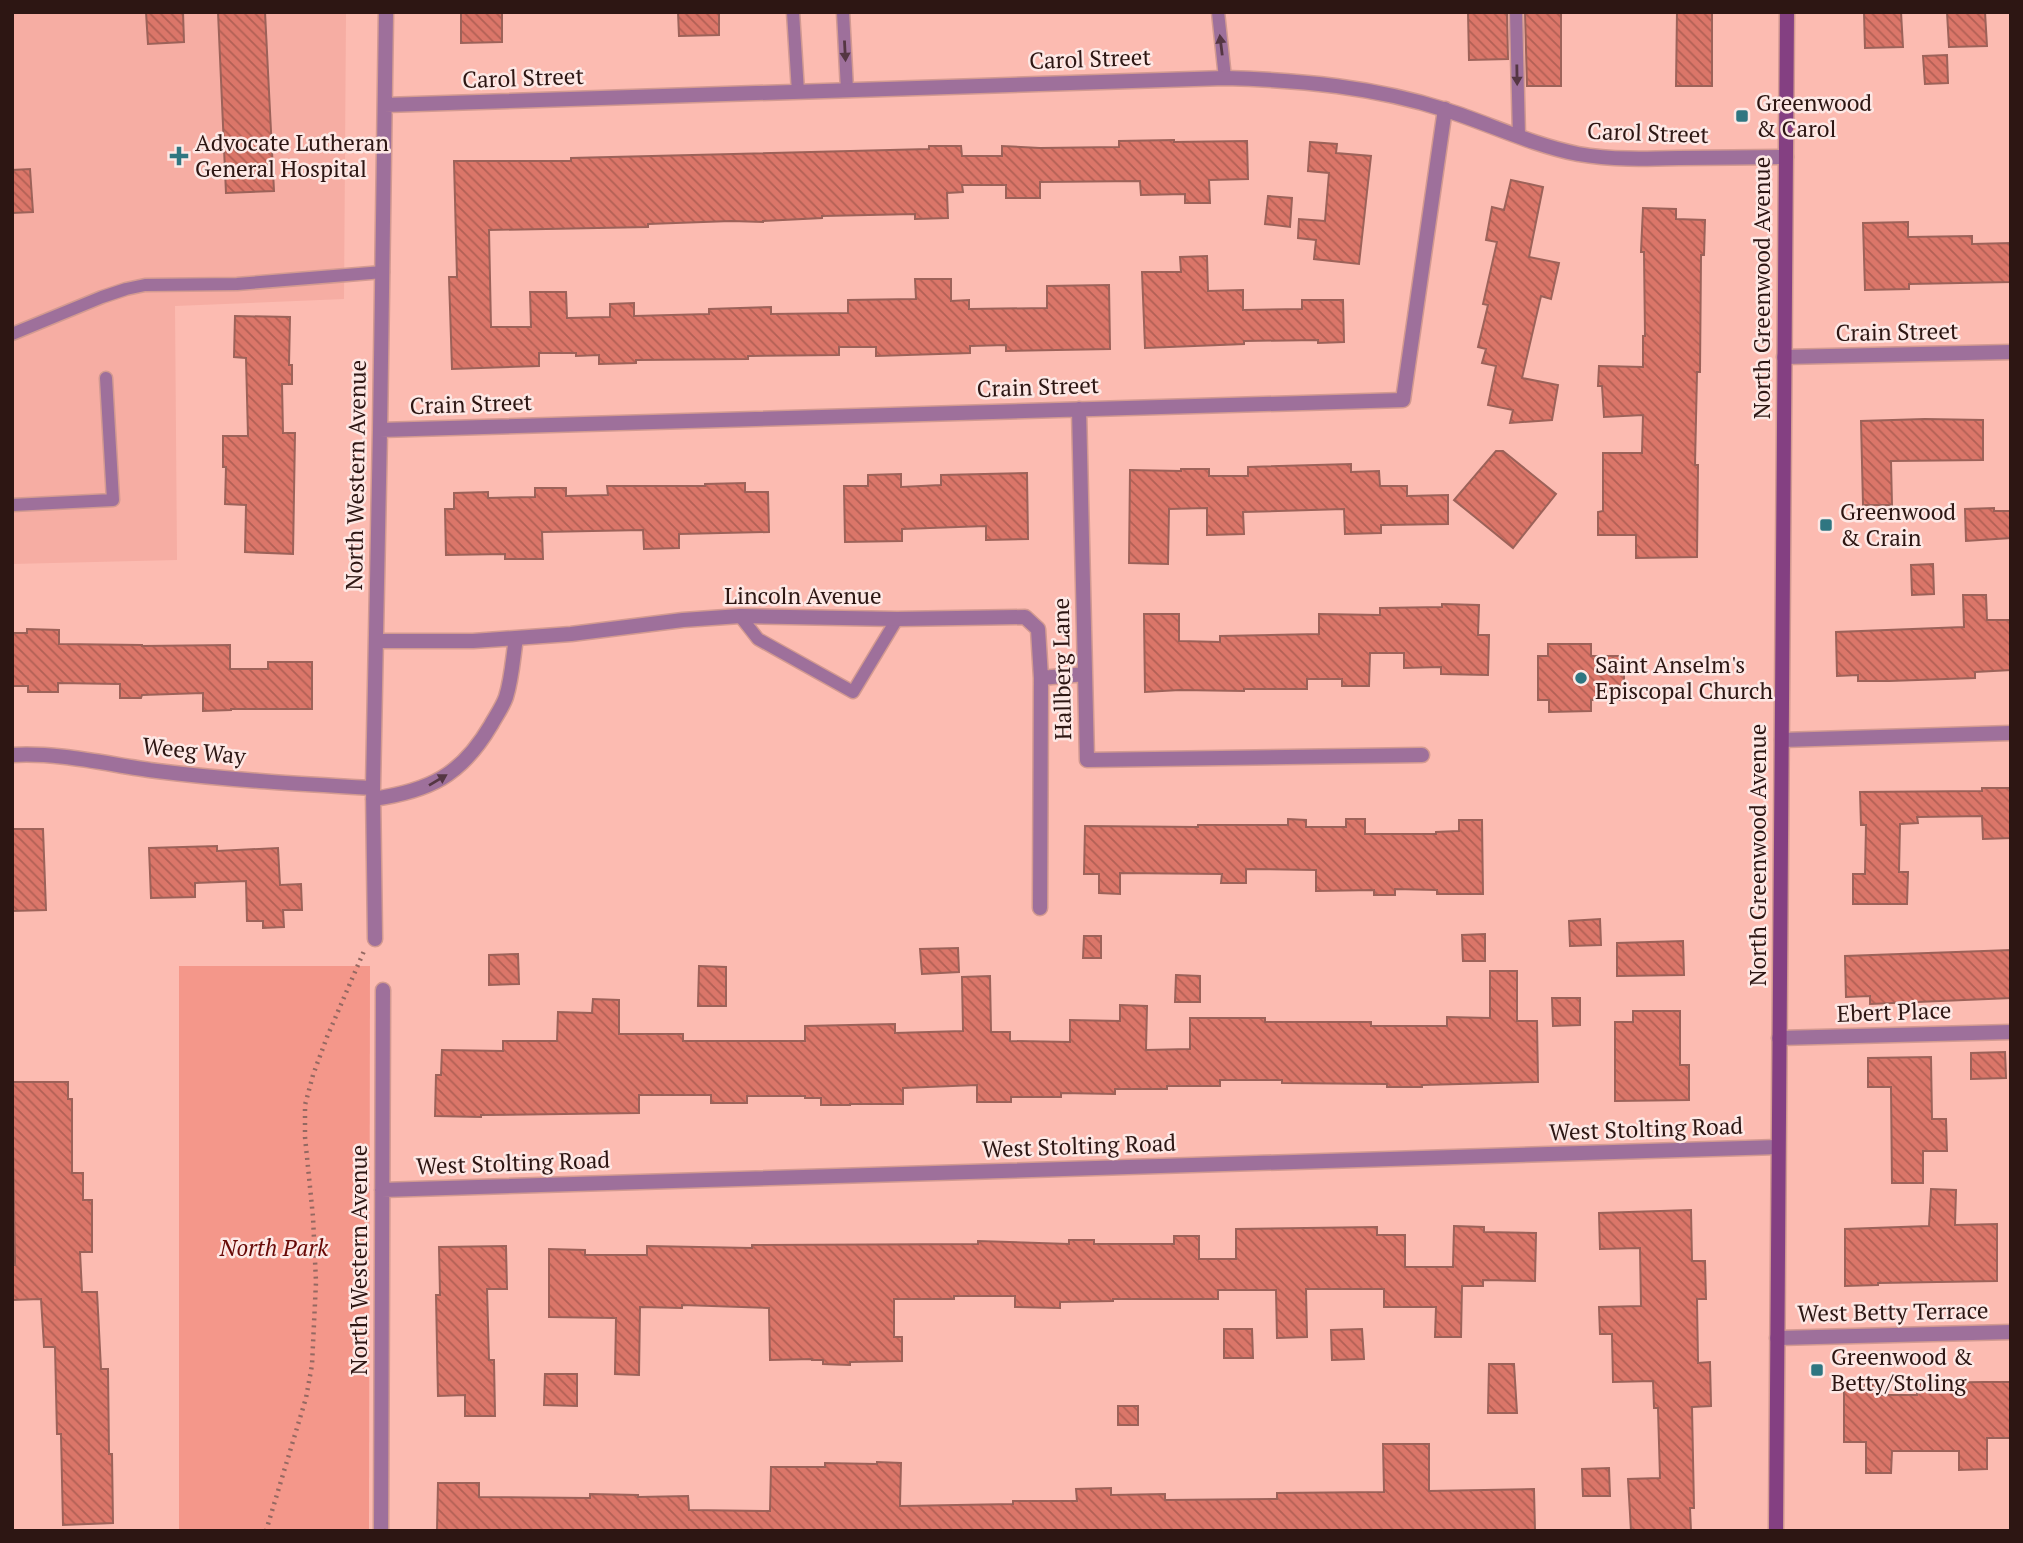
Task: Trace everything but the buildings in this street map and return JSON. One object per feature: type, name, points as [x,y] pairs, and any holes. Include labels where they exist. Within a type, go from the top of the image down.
[{"type":"main road","name":"North Greenwood Avenue","points":[[1776,1531],[1787,12]]},
{"type":"street","name":"North Western Avenue","points":[[375,932],[373,793],[386,12]]},
{"type":"street","name":"Carol Street","points":[[385,105],[1225,78],[1273,79],[1328,84],[1444,109],[1519,137],[1577,153],[1619,159],[1786,157]]},
{"type":"street","name":"Crain Street","points":[[380,430],[1403,400],[1444,109]]},
{"type":"street","name":"Crain Street","points":[[1784,357],[2011,352]]},
{"type":"street","name":"Hallberg Lane","points":[[1079,409],[1087,760],[1422,755]]},
{"type":"street","name":"Lincoln Avenue","points":[[376,641],[516,638],[740,616],[897,619],[1025,617],[1038,629],[1041,678],[1040,908]]},
{"type":"street","points":[[373,793],[397,795],[431,785],[456,768],[481,741],[506,699],[516,638]]},
{"type":"street","points":[[1041,678],[1085,674]]},
{"type":"street","points":[[1782,740],[2011,733]]},
{"type":"street","name":"Weeg Way","points":[[12,755],[55,757],[158,772],[373,793]]},
{"type":"street","name":"North Western Avenue","points":[[381,1531],[383,989]]},
{"type":"street","name":"Ebert Place","points":[[1779,1038],[2011,1032]]},
{"type":"street","name":"West Stolting Road","points":[[382,1190],[1779,1147]]},
{"type":"street","name":"West Betty Terrace","points":[[1777,1338],[2011,1332]]},
{"type":"lane","points":[[793,12],[798,92]]},
{"type":"lane","points":[[844,12],[847,90]]},
{"type":"lane","points":[[1218,12],[1225,78]]},
{"type":"lane","points":[[1516,12],[1519,137]]},
{"type":"lane","points":[[12,334],[102,297],[145,285],[237,284],[383,272]]},
{"type":"lane","points":[[12,505],[113,500],[106,378]]},
{"type":"lane","points":[[740,616],[758,639],[853,692],[897,619]]},
{"type":"path","points":[[267,1531],[306,1398],[312,1366],[316,1282],[305,1105],[327,1037],[375,932]]},
{"type":"shaded area","name":"Advocate Lutheran General Hospital","points":[[12,12],[346,12],[344,299],[175,306],[177,560],[12,564]]},
{"type":"green space","name":"North Park","points":[[179,966],[370,966],[369,1531],[179,1531]]},
{"type":"place","name":"Greenwood & Carol","points":[[1742,116]]},
{"type":"place","name":"Advocate Lutheran General Hospital","points":[[179,156]]},
{"type":"place","name":"Greenwood & Crain","points":[[1826,525]]},
{"type":"place","name":"Saint Anselm's Episcopal Church","points":[[1581,678]]},
{"type":"place","name":"Greenwood & Betty/Stoling","points":[[1817,1370]]}]
